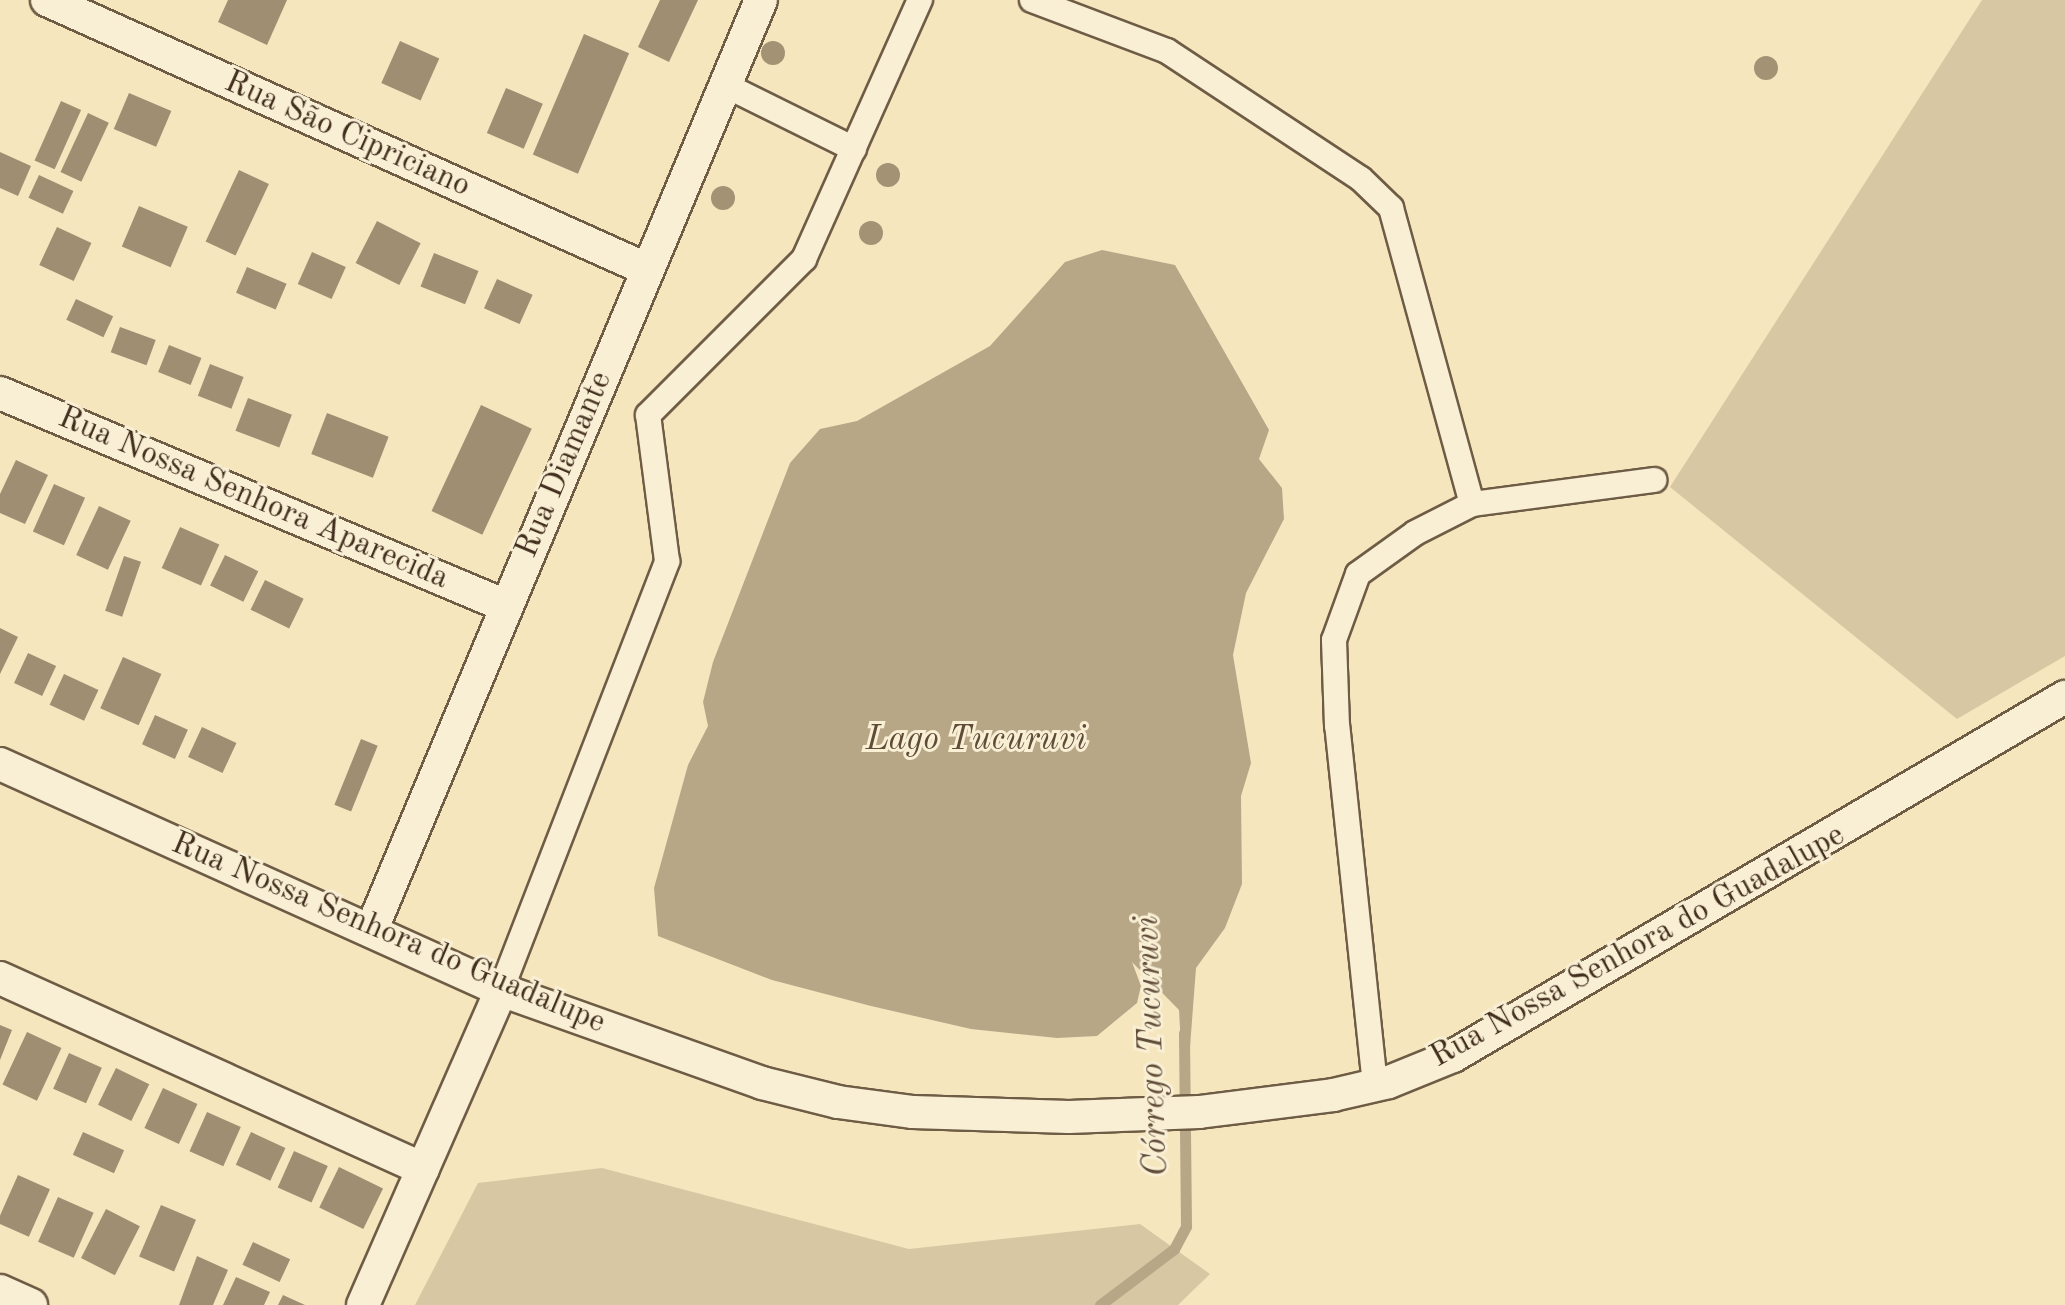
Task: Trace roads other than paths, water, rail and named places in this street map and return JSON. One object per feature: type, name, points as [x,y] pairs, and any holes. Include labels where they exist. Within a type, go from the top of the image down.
[{"type":"street","name":"Rua São Cipriciano","points":[[47,0],[646,269]]},
{"type":"street","name":"Rua Diamante","points":[[371,931],[761,0]]},
{"type":"street","points":[[363,1305],[501,990],[667,561],[648,415],[804,259],[920,0]]},
{"type":"street","points":[[1032,0],[1167,51],[1361,179],[1391,208],[1472,504]]},
{"type":"street","points":[[725,85],[854,149]]},
{"type":"street","name":"Rua Nossa Senhora Aparecida","points":[[0,393],[506,606]]},
{"type":"street","points":[[1375,1085],[1337,726],[1334,640],[1358,574],[1415,533],[1472,504],[1654,480]]},
{"type":"street","name":"Rua Nossa Senhora do Guadalupe","points":[[0,764],[501,990],[762,1083],[838,1102],[982,1118],[1164,1114],[1199,1112],[1375,1085],[1453,1056],[1542,1007],[2065,697]]},
{"type":"street","points":[[0,978],[423,1169]]},
{"type":"street","points":[[0,1291],[31,1305]]},
{"type":"water","name":"Lago Tucuruvi","points":[[1102,250],[1175,265],[1269,430],[1259,459],[1282,488],[1284,519],[1246,593],[1233,655],[1251,763],[1241,796],[1242,884],[1225,928],[1196,968],[1190,1047],[1181,1047],[1179,1010],[1132,962],[1141,986],[1137,1003],[1097,1036],[1057,1038],[971,1029],[871,1006],[772,980],[658,936],[654,888],[688,765],[708,726],[703,702],[713,662],[790,463],[820,429],[857,421],[990,346],[1065,262]]},
{"type":"waterway","name":"Córrego Tucuruvi","points":[[1100,1305],[1174,1249],[1186,1226],[1184,1033]]}]
